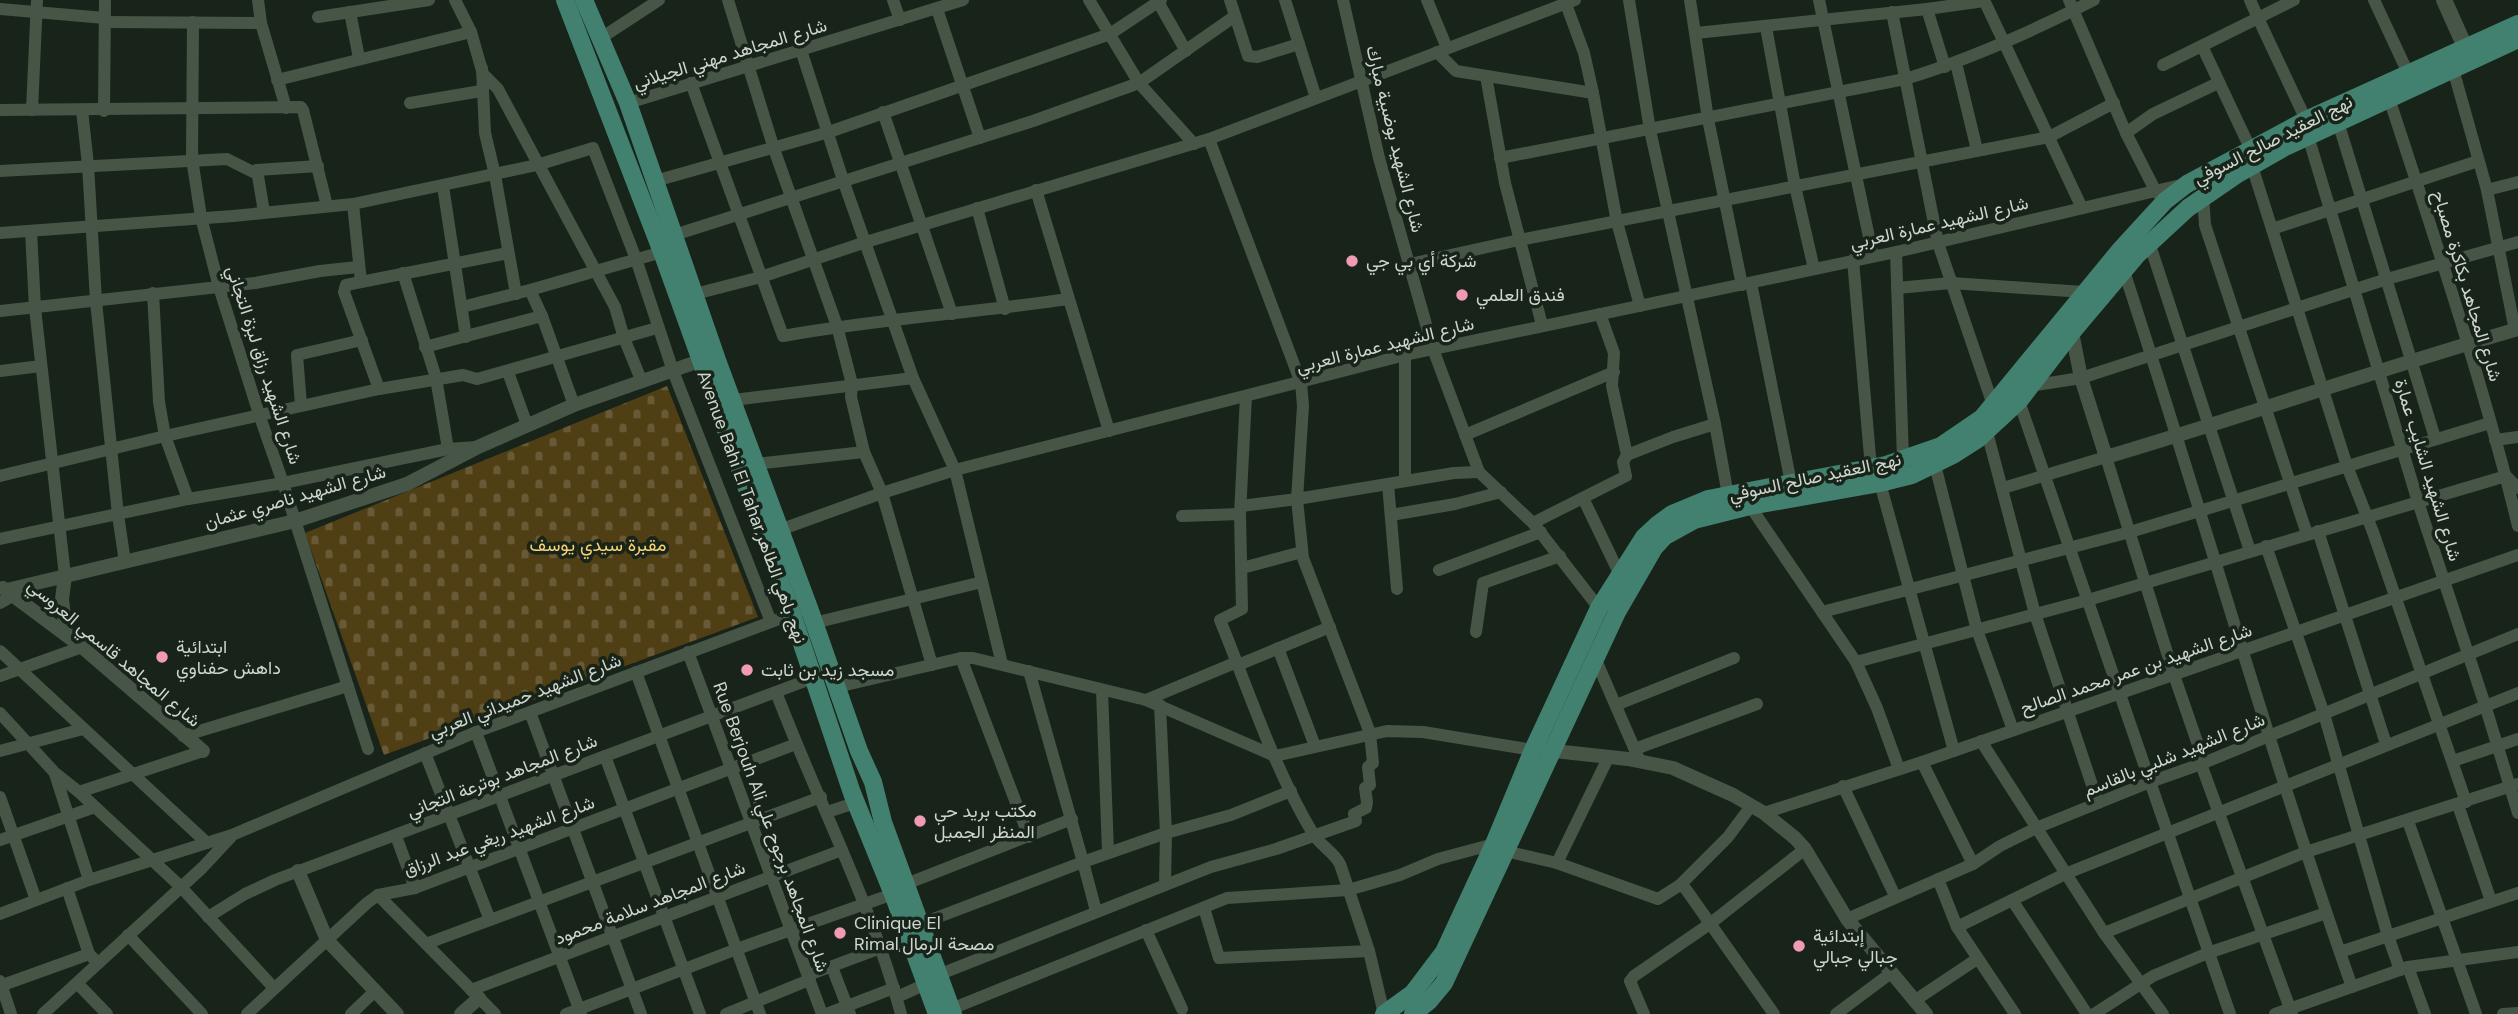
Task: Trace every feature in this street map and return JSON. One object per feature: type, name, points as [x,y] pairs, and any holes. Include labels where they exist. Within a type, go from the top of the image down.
[{"type":"main road","name":"Avenue Bahi El Tahar,نهج باهي الطاهر","points":[[565,0],[662,252],[708,358],[771,533],[837,687],[859,751],[873,782],[900,889],[932,979],[947,1012]]},
{"type":"main road","name":"Avenue Bahi El Tahar,نهج باهي الطاهر","points":[[584,0],[628,103],[695,293],[708,358],[733,400],[756,464],[771,533]]},
{"type":"main road","points":[[2444,0],[2468,54]]},
{"type":"main road","name":"نهج العقيد صالح السوفي","points":[[2307,128],[2338,122],[2454,69],[2468,54],[2518,24]]},
{"type":"main road","name":"نهج العقيد صالح السوفي","points":[[1384,1014],[1413,993],[1444,952],[1553,750],[1595,657],[1639,573],[1654,548],[1665,536],[1694,520],[1876,476],[1903,460],[1941,446],[1982,418],[2160,196],[2251,158],[2408,73],[2518,39]]},
{"type":"main road","name":"نهج العقيد صالح السوفي","points":[[1413,1014],[1429,1001],[1444,983],[1500,848],[1533,750],[1600,608],[1644,537],[1672,513],[1708,499],[1791,483],[1912,475],[1935,465],[1987,432],[2019,401],[2072,332],[2149,242],[2251,158]]},
{"type":"main road","points":[[2187,184],[2195,187],[2203,196]]},
{"type":"main road","points":[[2160,196],[2188,208]]},
{"type":"main road","name":"Avenue Bahi El Tahar,نهج باهي الطاهر","points":[[805,615],[813,678],[855,803],[920,924],[932,979]]},
{"type":"street","points":[[104,111],[105,0]]},
{"type":"street","points":[[258,0],[261,23],[286,108]]},
{"type":"street","points":[[318,17],[429,0]]},
{"type":"street","points":[[455,0],[471,32],[483,74],[498,89],[615,307],[642,382]]},
{"type":"street","points":[[601,38],[659,0]]},
{"type":"street","points":[[728,0],[774,149],[837,326],[852,384],[851,397],[864,452],[882,493],[932,665]]},
{"type":"street","points":[[893,0],[900,20]]},
{"type":"street","name":"شارع المجاهد مهني الجيلاني","points":[[628,103],[963,0]]},
{"type":"street","points":[[1089,0],[1139,83],[1194,144]]},
{"type":"street","points":[[1232,0],[1248,56],[1257,57],[1298,44]]},
{"type":"street","points":[[1285,0],[1316,97]]},
{"type":"street","name":"شارع الشهيد بوضبية مبارك","points":[[1343,0],[1379,158],[1433,349],[1479,472],[1537,527],[1600,608]]},
{"type":"street","points":[[1427,0],[1442,50],[1456,71],[1593,93]]},
{"type":"street","points":[[1629,0],[1650,130],[1716,424],[1728,495]]},
{"type":"street","points":[[1690,0],[1709,119],[1726,201],[1791,483]]},
{"type":"street","points":[[1819,0],[1873,256]]},
{"type":"street","points":[[1696,33],[1824,20],[1897,8],[1927,9],[1984,0],[2082,208]]},
{"type":"street","points":[[1500,158],[1905,79],[1951,65],[2004,44],[2071,5],[2094,0]]},
{"type":"street","name":"شارع الشهيد الشايب عمارة","points":[[2250,0],[2307,128],[2418,502],[2497,747],[2514,786],[2518,813]]},
{"type":"street","points":[[2164,65],[2294,0]]},
{"type":"street","points":[[2374,0],[2408,73]]},
{"type":"street","points":[[655,181],[829,132],[1110,34],[1159,1],[1186,51]]},
{"type":"street","points":[[695,293],[761,277],[921,225],[1194,144],[1571,2],[1593,93],[1617,222],[1640,306]]},
{"type":"street","points":[[2071,5],[2126,133],[2160,196]]},
{"type":"street","points":[[32,110],[37,6]]},
{"type":"street","points":[[0,9],[37,6],[105,20],[261,23]]},
{"type":"street","points":[[1897,8],[1905,79],[1938,243],[1993,405]]},
{"type":"street","points":[[937,9],[980,138]]},
{"type":"street","points":[[1927,9],[1951,65],[1977,150]]},
{"type":"street","points":[[350,12],[359,58]]},
{"type":"street","points":[[674,235],[980,138],[1139,83],[1235,16]]},
{"type":"street","name":"شارع الشهيد رزاق لبزة التجاني","points":[[193,22],[192,159],[201,217],[219,287],[368,749]]},
{"type":"street","points":[[1766,27],[1795,186],[1814,269]]},
{"type":"street","points":[[277,80],[471,32]]},
{"type":"street","points":[[2202,46],[2251,158],[2347,466],[2373,532],[2453,761],[2462,803],[2491,901]]},
{"type":"street","points":[[801,50],[843,180],[913,378],[955,470],[1002,664]]},
{"type":"street","points":[[482,67],[485,133],[516,294]]},
{"type":"street","points":[[2003,488],[2178,436],[2379,369],[2516,329],[2487,190],[2454,69]]},
{"type":"street","points":[[1486,76],[1518,240],[1542,325]]},
{"type":"street","points":[[691,83],[783,336],[837,326],[1005,309],[1068,299]]},
{"type":"street","points":[[2126,133],[2153,114],[2218,83]]},
{"type":"street","points":[[410,103],[481,91]]},
{"type":"street","name":"شارع المجاهد بكاكرة مصباح","points":[[2389,97],[2494,440],[2514,483],[2518,526]]},
{"type":"street","points":[[1410,264],[1518,240],[2049,137],[2114,103]]},
{"type":"street","points":[[0,110],[301,107],[327,206]]},
{"type":"street","points":[[82,110],[96,301],[125,562]]},
{"type":"street","points":[[883,112],[898,163],[952,314]]},
{"type":"street","points":[[2338,122],[2435,438]]},
{"type":"street","points":[[824,1014],[849,1010],[932,979],[1211,867],[1356,821],[1354,814],[1366,808],[1365,788],[1370,785],[1368,767],[1373,763],[1370,733],[1302,552],[1297,499],[1303,406],[1301,383],[1209,139]]},
{"type":"street","points":[[0,233],[233,216],[353,204],[537,166],[593,148],[673,371],[771,622]]},
{"type":"street","points":[[0,171],[192,159],[227,159],[253,172],[318,166]]},
{"type":"street","points":[[2272,229],[2478,161]]},
{"type":"street","points":[[257,170],[264,212]]},
{"type":"street","points":[[2487,190],[2518,182]]},
{"type":"street","points":[[443,186],[466,337]]},
{"type":"street","points":[[1036,190],[1109,432]]},
{"type":"street","name":"شارع الشهيد عمارة العربي","points":[[771,533],[955,470],[1405,355],[1938,243],[2082,208],[2160,196]]},
{"type":"street","points":[[2203,196],[2205,225],[2290,482],[2345,614],[2386,744]]},
{"type":"street","points":[[353,204],[360,282]]},
{"type":"street","points":[[977,208],[1005,309]]},
{"type":"street","points":[[31,231],[35,308],[65,576],[62,599],[66,634]]},
{"type":"street","points":[[2149,242],[2250,551]]},
{"type":"street","points":[[2031,386],[2081,378],[2441,262],[2518,242]]},
{"type":"street","points":[[462,307],[662,252]]},
{"type":"street","points":[[1896,252],[1903,460]]},
{"type":"street","points":[[379,389],[343,290],[349,283],[508,253]]},
{"type":"street","points":[[1853,260],[1876,476],[1954,751]]},
{"type":"street","points":[[0,311],[219,287],[358,267]]},
{"type":"street","points":[[2123,271],[2178,436],[2306,852],[2352,987]]},
{"type":"street","points":[[402,273],[436,378],[448,449]]},
{"type":"street","points":[[1897,288],[1951,283],[2084,292]]},
{"type":"street","points":[[530,290],[574,405]]},
{"type":"street","points":[[153,293],[156,383],[165,436],[188,499]]},
{"type":"street","points":[[1440,570],[1537,527],[1583,498],[1626,476],[1623,462],[1626,455],[1612,386],[1614,353],[1600,314]]},
{"type":"street","points":[[425,346],[542,316]]},
{"type":"street","points":[[0,476],[259,414],[379,389],[463,375],[477,379],[657,328]]},
{"type":"street","points":[[2072,332],[2081,378],[2218,812],[2291,1012]]},
{"type":"street","points":[[301,405],[297,355],[362,340]]},
{"type":"street","points":[[1405,355],[1405,481]]},
{"type":"street","name":"شارع الشهيد ناصري عثمان","points":[[5,594],[65,576],[295,521],[407,484],[478,447],[574,405],[708,358]]},
{"type":"street","points":[[0,371],[41,366]]},
{"type":"street","points":[[508,372],[527,425]]},
{"type":"street","points":[[1465,435],[1614,372]]},
{"type":"street","points":[[733,400],[913,378]]},
{"type":"street","points":[[1246,396],[1241,510],[1241,609],[1220,620],[1275,756],[1313,836],[1337,857],[1369,951],[1384,1014]]},
{"type":"street","points":[[2019,401],[2043,475],[2072,548],[2230,1014]]},
{"type":"street","points":[[1822,612],[2130,532],[2490,423]]},
{"type":"street","points":[[1626,455],[1716,424]]},
{"type":"street","points":[[1987,432],[2035,614],[2098,803]]},
{"type":"street","points":[[2494,440],[2518,437]]},
{"type":"street","points":[[0,539],[188,499],[283,483],[448,449],[478,447]]},
{"type":"street","points":[[756,464],[864,452]]},
{"type":"street","points":[[1935,465],[1977,630],[2013,730]]},
{"type":"street","points":[[1182,516],[1241,510],[1405,481],[1479,472]]},
{"type":"street","points":[[1856,662],[2088,600],[2366,516],[2418,502],[2514,483]]},
{"type":"street","points":[[1388,484],[1397,589]]},
{"type":"street","points":[[1391,515],[1455,504],[1501,492]]},
{"type":"street","points":[[1583,498],[1620,575]]},
{"type":"street","points":[[1751,506],[1856,662],[1877,708],[1899,769]]},
{"type":"street","points":[[2266,546],[2323,714],[2388,936],[2425,1014]]},
{"type":"street","points":[[1242,568],[1302,552]]},
{"type":"street","name":"شارع الشهيد بن عمر محمد الصالح","points":[[1757,810],[1922,762],[2518,555]]},
{"type":"street","points":[[1475,632],[1483,583],[1560,556]]},
{"type":"street","name":"شارع الشهيد حميداني العربي","points":[[0,914],[89,880],[232,835],[476,732],[771,622],[913,599],[982,582]]},
{"type":"street","name":"شارع المجاهد قاسمي العروسي","points":[[5,594],[66,634],[202,751]]},
{"type":"street","points":[[1146,700],[1330,627]]},
{"type":"street","name":"شارع الشهيد شلبي بالقاسم","points":[[1847,919],[1973,864],[2000,846],[2036,828],[2518,634]]},
{"type":"street","points":[[0,676],[82,648]]},
{"type":"street","points":[[1278,648],[1315,746]]},
{"type":"street","points":[[0,651],[207,844]]},
{"type":"street","name":"Rue Berjouh Ali,شارع المجاهد برجوح علي","points":[[688,652],[790,930],[824,1014]]},
{"type":"street","points":[[1595,657],[1638,755],[1733,795],[1795,838],[1805,849],[1847,919],[1926,1014]]},
{"type":"street","points":[[961,658],[1029,836]]},
{"type":"street","points":[[837,687],[961,658],[1002,664],[1146,700],[1275,756],[1370,733],[1423,732],[1533,750],[1609,756],[1638,755],[1757,704]]},
{"type":"street","points":[[1616,705],[1734,658]]},
{"type":"street","points":[[1029,671],[1096,911]]},
{"type":"street","points":[[635,672],[758,1008]]},
{"type":"street","name":"شارع المجاهد بوترعة التجاني","points":[[208,917],[245,894],[298,872],[813,678]]},
{"type":"street","points":[[183,736],[348,686]]},
{"type":"street","points":[[1102,690],[1108,852]]},
{"type":"street","points":[[776,692],[864,904],[901,1014]]},
{"type":"street","points":[[1957,926],[2066,874],[2518,693]]},
{"type":"street","points":[[1160,705],[1166,833],[1165,885]]},
{"type":"street","points":[[530,712],[641,1014]]},
{"type":"street","points":[[0,713],[55,774],[79,792],[180,886],[274,988]]},
{"type":"street","points":[[0,751],[83,729]]},
{"type":"street","points":[[476,732],[580,1012]]},
{"type":"street","points":[[2453,761],[2518,739]]},
{"type":"street","points":[[1981,741],[2104,933],[2163,1014]]},
{"type":"street","name":"شارع الشهيد ريغي عبد الرزاق","points":[[378,895],[415,888],[796,744]]},
{"type":"street","points":[[79,792],[202,751]]},
{"type":"street","points":[[425,753],[490,920]]},
{"type":"street","points":[[605,756],[700,1014]]},
{"type":"street","points":[[1557,863],[1609,756]]},
{"type":"street","points":[[1922,762],[1973,864]]},
{"type":"street","points":[[55,774],[89,880]]},
{"type":"street","points":[[1843,786],[1895,897]]},
{"type":"street","points":[[2104,933],[2306,852],[2514,786]]},
{"type":"street","points":[[920,924],[1108,852],[1231,815],[1291,791]]},
{"type":"street","points":[[0,797],[36,900]]},
{"type":"street","points":[[428,943],[821,797]]},
{"type":"street","points":[[827,812],[855,803]]},
{"type":"street","points":[[0,841],[95,807]]},
{"type":"street","points":[[947,1012],[1227,898],[1348,890],[1400,875],[1438,859],[1500,848],[1557,863],[1658,899],[1681,885],[1757,810]]},
{"type":"street","points":[[566,1014],[580,1012],[737,949],[864,904],[1072,820]]},
{"type":"street","points":[[2408,821],[2476,1014]]},
{"type":"street","points":[[11,1014],[1,984],[93,958],[128,935],[202,868],[232,835]]},
{"type":"street","points":[[396,836],[415,888]]},
{"type":"street","points":[[1643,1014],[1630,981],[1711,923],[1805,849]]},
{"type":"street","name":"شارع المجاهد سلامة محمود","points":[[475,994],[559,956],[842,850]]},
{"type":"street","points":[[298,872],[327,940],[397,1014]]},
{"type":"street","points":[[1938,879],[1957,926],[2015,1014]]},
{"type":"street","points":[[1681,885],[1689,892],[1774,1014]]},
{"type":"street","points":[[67,888],[93,958]]},
{"type":"street","points":[[2340,952],[2518,893]]},
{"type":"street","points":[[247,1014],[378,895],[495,1014]]},
{"type":"street","points":[[2012,900],[2087,1014]]},
{"type":"street","points":[[1204,908],[1219,958],[1369,951]]},
{"type":"street","points":[[2094,1014],[2152,976],[2208,953],[2326,913]]},
{"type":"street","points":[[1146,930],[1183,1011],[1168,1014]]},
{"type":"street","points":[[128,935],[201,1014]]},
{"type":"street","points":[[726,1014],[758,1008],[809,980],[811,974],[881,948]]},
{"type":"street","points":[[2275,1014],[2291,1012],[2404,968],[2518,952]]},
{"type":"street","points":[[43,1014],[77,983],[93,958]]},
{"type":"street","points":[[1914,1001],[1977,959]]},
{"type":"street","points":[[832,967],[849,1010]]},
{"type":"street","points":[[1836,1014],[1891,973]]},
{"type":"street","points":[[77,983],[107,1014]]},
{"type":"street","points":[[351,1014],[375,991]]},
{"type":"street","points":[[461,1014],[475,994]]},
{"type":"street","points":[[2502,1014],[2518,1013]]},
{"type":"green space","name":"مقبرة سيدي يوسف","points":[[667,386],[758,617],[384,755],[305,533]]},
{"type":"place","name":"شركة أي بي جي","points":[[1352,261]]},
{"type":"place","name":"فندق العلمي","points":[[1462,295]]},
{"type":"place","name":"ابتدائية داهش حفناوي","points":[[162,657]]},
{"type":"place","name":"مسجد زيد بن ثابت","points":[[747,670]]},
{"type":"place","name":"مكتب بريد حي المنظر الجميل","points":[[920,821]]},
{"type":"place","name":"Clinique El Rimal,مصحة الرمال","points":[[840,933]]},
{"type":"place","name":"إبتدائية جبالي جبالي","points":[[1799,946]]}]
